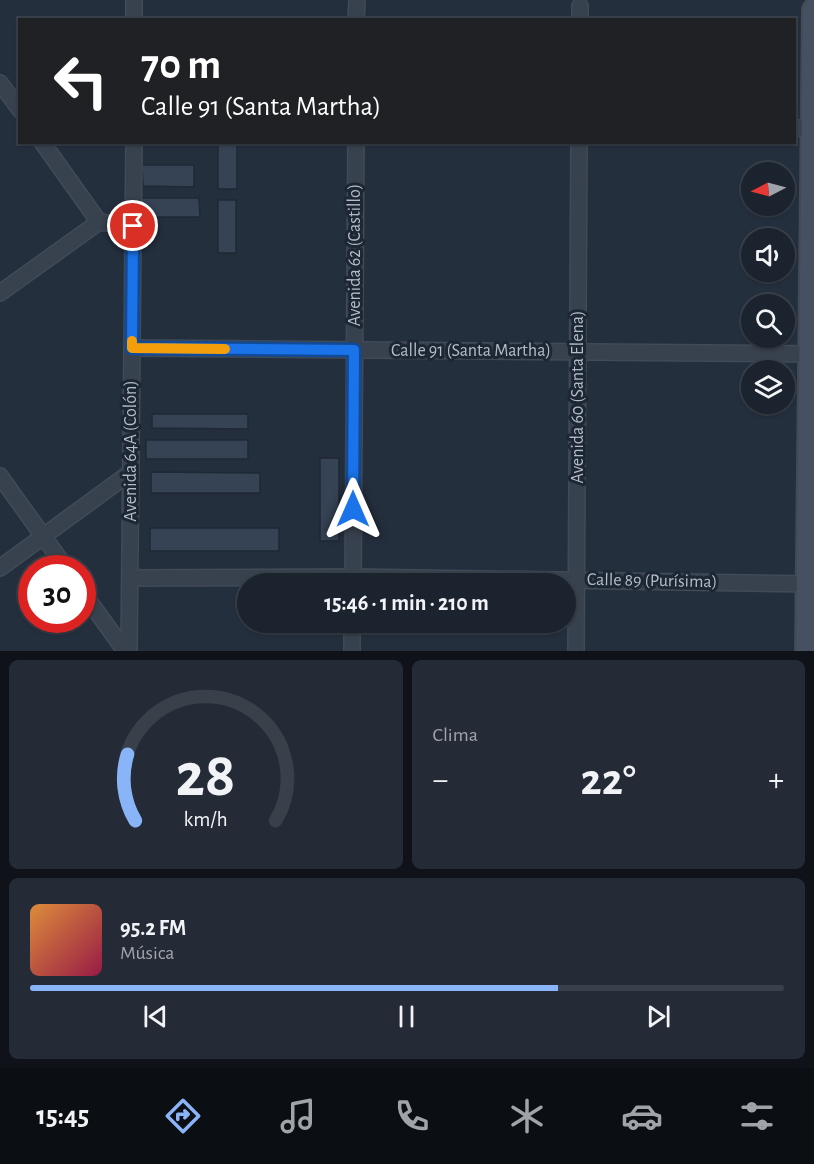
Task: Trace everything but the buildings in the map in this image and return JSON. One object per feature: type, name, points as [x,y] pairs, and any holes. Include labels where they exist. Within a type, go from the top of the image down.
[{"type":"street","points":[[134,0],[134,18]]},
{"type":"street","points":[[356,18],[357,0]]},
{"type":"street","points":[[807,651],[811,584],[807,128],[814,10]]},
{"type":"street","points":[[0,83],[18,107]]},
{"type":"street","points":[[43,144],[99,222]]},
{"type":"street","name":"Avenida 64A (Colón)","points":[[127,651],[130,578],[134,144]]},
{"type":"street","name":"Avenida 62 (Castillo)","points":[[353,573],[356,144]]},
{"type":"street","name":"Avenida 60 (Santa Elena)","points":[[576,651],[579,144]]},
{"type":"street","points":[[0,293],[99,222],[133,226]]},
{"type":"street","name":"Calle 91 (Santa Martha)","points":[[132,348],[810,354]]},
{"type":"street","points":[[0,568],[131,471]]},
{"type":"street","points":[[0,476],[57,555]]},
{"type":"street","name":"Calle 89 (Purísima)","points":[[130,578],[237,579]]},
{"type":"street","name":"Calle 89 (Purísima)","points":[[577,580],[811,584]]},
{"type":"street","points":[[96,610],[127,651]]},
{"type":"street","points":[[352,633],[352,651]]},
{"type":"slow traffic","points":[[132,341],[132,348],[225,349]]},
{"type":"route","points":[[133,226],[132,348],[354,350],[353,509]]}]
